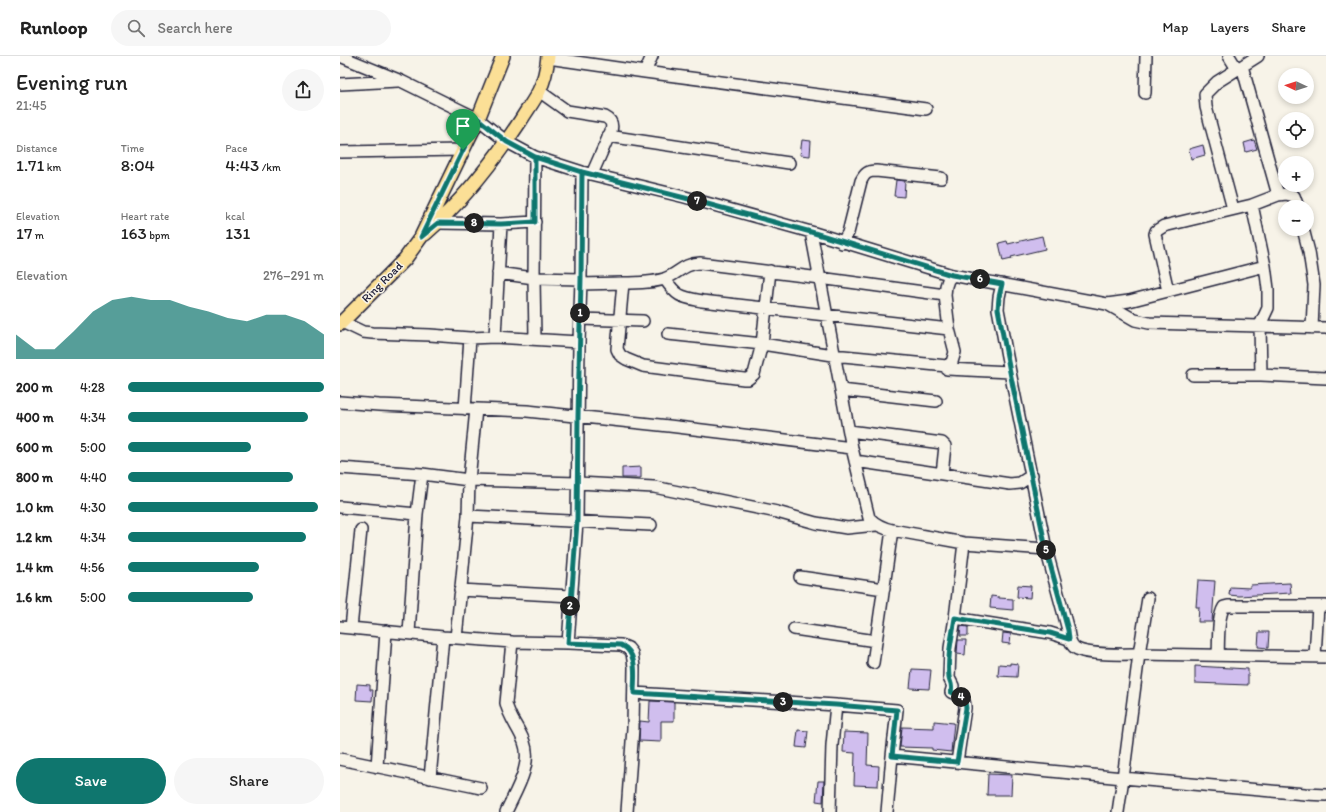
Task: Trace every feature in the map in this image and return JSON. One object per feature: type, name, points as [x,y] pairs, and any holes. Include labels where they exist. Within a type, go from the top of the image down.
[{"type":"main road","name":"Ring Road","points":[[341,323],[405,259],[421,237],[478,119],[503,56]]},
{"type":"main road","name":"Ring Road","points":[[421,237],[438,223],[490,165],[507,142],[539,91],[548,57]]},
{"type":"street","points":[[340,56],[401,81],[478,119],[507,142],[535,157],[587,173],[811,232],[952,275],[1107,304],[1136,320],[1149,323],[1326,328]]},
{"type":"street","points":[[645,72],[652,56]]},
{"type":"street","points":[[1144,93],[1146,56]]},
{"type":"street","points":[[1229,56],[1240,68],[1278,195]]},
{"type":"street","points":[[1233,209],[1206,107],[1205,94],[1217,82],[1258,56]]},
{"type":"street","points":[[548,57],[645,72],[926,109]]},
{"type":"street","points":[[340,84],[401,81]]},
{"type":"street","points":[[539,91],[567,111],[609,119],[612,127],[587,173],[579,342],[577,522],[568,643]]},
{"type":"street","points":[[608,136],[789,163]]},
{"type":"street","points":[[340,152],[463,150]]},
{"type":"street","points":[[535,157],[535,339]]},
{"type":"street","points":[[842,242],[848,233],[864,174],[869,171],[876,171],[940,178]]},
{"type":"street","points":[[1168,291],[1156,240],[1156,231],[1164,226],[1252,205],[1278,195],[1294,196],[1295,200]]},
{"type":"street","points":[[1252,205],[1265,266],[1268,289],[1268,308],[1260,325],[1261,375]]},
{"type":"street","points":[[438,223],[501,224],[535,222]]},
{"type":"street","points":[[495,337],[501,224]]},
{"type":"street","points":[[811,232],[833,355],[852,448],[870,518],[876,525],[892,530],[964,542],[1046,549]]},
{"type":"street","points":[[1305,236],[1314,285],[1312,328]]},
{"type":"street","points":[[498,273],[534,278],[623,283],[665,279],[682,268],[694,264],[770,271],[945,294]]},
{"type":"street","points":[[1107,304],[1128,301],[1265,266]]},
{"type":"street","points":[[623,283],[617,348],[620,355],[643,366],[739,380],[748,379],[756,370],[762,344],[770,271]]},
{"type":"street","points":[[668,334],[762,344],[833,355],[947,366],[952,362],[955,352],[949,329],[945,294],[948,280],[952,275]]},
{"type":"street","points":[[665,279],[675,293],[686,298],[766,309],[949,329]]},
{"type":"street","points":[[1002,284],[998,309],[1046,549],[1068,630],[1069,639],[1079,650],[1088,653],[1139,654],[1218,655],[1321,656],[1322,606],[1224,607],[1222,610],[1220,623],[1218,655]]},
{"type":"street","points":[[580,319],[643,321]]},
{"type":"street","points":[[341,323],[363,332],[372,333],[470,338],[495,337],[579,342]]},
{"type":"street","points":[[456,638],[468,516],[470,338]]},
{"type":"street","points":[[947,369],[1010,372]]},
{"type":"street","points":[[1193,375],[1261,375],[1326,378]]},
{"type":"street","points":[[841,390],[936,401]]},
{"type":"street","points":[[340,402],[527,411],[852,448]]},
{"type":"street","points":[[849,431],[942,443],[945,446],[942,474]]},
{"type":"street","points":[[855,461],[1010,484],[1020,483],[1032,475]]},
{"type":"street","points":[[340,468],[422,474],[469,480],[654,487],[777,512],[816,523],[847,528],[876,525]]},
{"type":"street","points":[[409,633],[417,514],[422,474]]},
{"type":"street","points":[[340,507],[417,514]]},
{"type":"street","points":[[468,516],[650,525]]},
{"type":"street","points":[[360,530],[345,628],[512,642],[621,645],[628,648],[632,653],[634,667],[634,693],[627,812]]},
{"type":"street","points":[[873,664],[892,530]]},
{"type":"street","points":[[957,762],[966,708],[965,701],[962,697],[951,692],[952,686],[949,678],[950,648],[964,542]]},
{"type":"street","points":[[800,577],[884,589]]},
{"type":"street","points":[[460,590],[571,596]]},
{"type":"street","points":[[1118,812],[1148,598]]},
{"type":"street","points":[[955,618],[1050,633],[1069,639]]},
{"type":"street","points":[[794,629],[876,641]]},
{"type":"street","points":[[377,767],[386,631]]},
{"type":"street","points":[[430,778],[443,637]]},
{"type":"street","points":[[506,812],[521,779],[526,761],[524,742],[508,712],[506,703],[512,642]]},
{"type":"street","points":[[634,693],[897,710],[887,812]]},
{"type":"street","points":[[830,812],[832,745],[836,705]]},
{"type":"street","points":[[892,756],[1123,778],[1326,795]]},
{"type":"street","points":[[340,759],[481,788]]},
{"type":"building","points":[[802,140],[811,141],[810,156],[800,155]]},
{"type":"building","points":[[1254,140],[1257,149],[1246,152],[1244,143]]},
{"type":"building","points":[[1203,145],[1205,155],[1191,159],[1189,149]]},
{"type":"building","points":[[896,180],[905,181],[904,197],[894,196]]},
{"type":"building","points":[[1042,236],[1045,249],[1011,257],[1012,259],[1003,261],[999,243],[1007,241],[1008,244]]},
{"type":"building","points":[[641,467],[641,478],[622,478],[622,468]]},
{"type":"building","points":[[1198,580],[1215,581],[1212,622],[1198,622],[1199,607],[1196,607]]},
{"type":"building","points":[[1290,583],[1291,593],[1239,596],[1229,595],[1230,587],[1250,588],[1250,585]]},
{"type":"building","points":[[1018,585],[1031,586],[1030,598],[1017,597]]},
{"type":"building","points":[[991,596],[1013,599],[1013,610],[990,608]]},
{"type":"building","points":[[961,626],[968,627],[968,636],[960,636]]},
{"type":"building","points":[[1259,632],[1269,632],[1268,648],[1258,647]]},
{"type":"building","points":[[1003,633],[1011,634],[1010,644],[1002,643]]},
{"type":"building","points":[[958,640],[966,640],[965,655],[957,654]]},
{"type":"building","points":[[1010,663],[1018,664],[1017,677],[998,676],[999,664],[1010,665]]},
{"type":"building","points":[[1195,666],[1248,669],[1248,685],[1195,683]]},
{"type":"building","points":[[912,669],[931,670],[929,689],[910,688]]},
{"type":"building","points":[[357,684],[370,685],[370,690],[373,690],[372,701],[356,700]]},
{"type":"building","points":[[650,701],[674,702],[674,721],[661,721],[661,742],[639,741],[640,721],[649,722]]},
{"type":"building","points":[[934,721],[954,723],[951,752],[932,750],[932,748],[900,747],[902,727],[934,728]]},
{"type":"building","points":[[798,730],[808,731],[806,748],[796,747]]},
{"type":"building","points":[[844,732],[868,733],[867,765],[879,766],[878,786],[854,785],[855,753],[843,752]]},
{"type":"building","points":[[988,774],[1012,775],[1011,795],[987,795]]},
{"type":"building","points":[[818,781],[824,781],[823,802],[816,801]]},
{"type":"route","points":[[463,150],[421,237],[438,223],[501,224],[535,222],[535,157],[582,172],[811,232],[952,275],[1002,284],[998,309],[1046,549],[1068,630],[1069,639],[1050,633],[955,618],[950,648],[949,678],[952,686],[951,692],[962,697],[965,701],[966,708],[957,762],[892,756],[897,710],[634,693],[634,667],[632,653],[628,648],[621,645],[568,643],[577,522],[582,172],[535,157],[507,142],[478,119],[463,150]]}]
